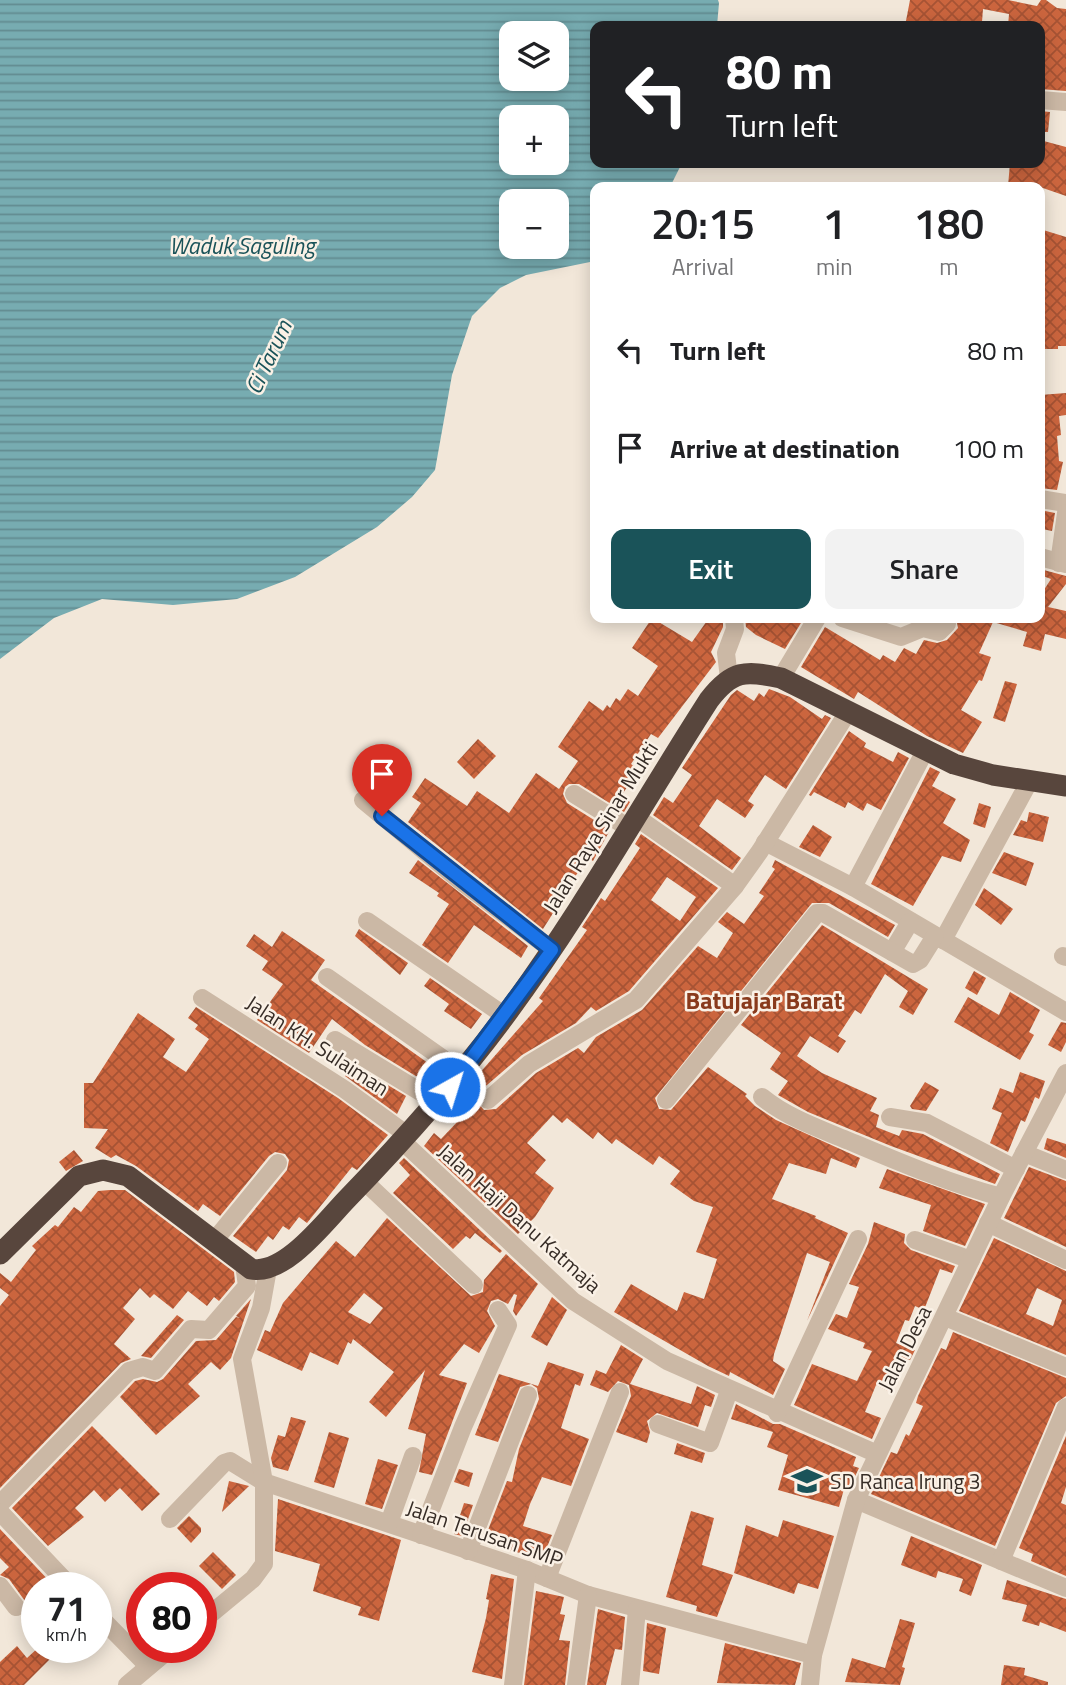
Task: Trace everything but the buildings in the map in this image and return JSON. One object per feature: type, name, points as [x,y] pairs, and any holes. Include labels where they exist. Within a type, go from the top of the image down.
[{"type":"highway","points":[[729,678],[752,673],[781,678],[925,751],[980,771],[1029,782],[1066,786]]},
{"type":"highway","name":"Jalan Raya Sinar Mukti","points":[[268,1269],[278,1266],[314,1234],[462,1072],[552,950],[709,700],[729,678]]},
{"type":"highway","points":[[0,1254],[79,1176],[103,1170],[128,1176],[244,1264],[256,1270],[268,1269]]},
{"type":"street","points":[[1045,100],[1066,102]]},
{"type":"street","points":[[1045,500],[1066,503]]},
{"type":"street","points":[[1045,558],[1063,563],[1066,513]]},
{"type":"street","points":[[729,678],[726,653],[735,629],[734,623]]},
{"type":"street","points":[[781,678],[814,623]]},
{"type":"street","points":[[858,623],[901,637],[923,628],[936,633],[947,624]]},
{"type":"street","points":[[488,1100],[529,1064],[636,1000],[735,886],[848,712]]},
{"type":"street","points":[[853,887],[925,751]]},
{"type":"street","points":[[667,1100],[817,913],[823,913],[891,952],[917,962],[939,938],[1029,782]]},
{"type":"street","points":[[575,794],[632,823],[735,886]]},
{"type":"street","points":[[363,800],[458,879],[552,950]]},
{"type":"street","points":[[765,842],[853,887],[1066,1012]]},
{"type":"street","points":[[367,921],[505,1016]]},
{"type":"street","points":[[891,952],[910,922]]},
{"type":"street","points":[[327,977],[462,1072]]},
{"type":"street","name":"Jalan KH. Sulaiman","points":[[202,998],[344,1089],[404,1137]]},
{"type":"street","points":[[335,1040],[437,1102]]},
{"type":"street","name":"Jalan Desa","points":[[810,1685],[813,1655],[856,1500],[875,1453],[945,1317],[1001,1197],[1066,1073]]},
{"type":"street","points":[[762,1097],[772,1105],[829,1132],[926,1173],[1001,1197]]},
{"type":"street","points":[[890,1117],[927,1123],[1016,1169]]},
{"type":"street","name":"Jalan Haji Danu Katmaja","points":[[404,1137],[573,1301],[667,1361],[777,1413],[875,1453]]},
{"type":"street","points":[[1024,1153],[1066,1170]]},
{"type":"street","points":[[214,1241],[278,1163]]},
{"type":"street","points":[[364,1181],[474,1285]]},
{"type":"street","points":[[988,1223],[1066,1260]]},
{"type":"street","points":[[777,1413],[858,1239]]},
{"type":"street","points":[[915,1240],[971,1260]]},
{"type":"street","points":[[3,1495],[129,1371],[143,1367],[155,1371],[191,1329],[209,1330],[247,1286],[244,1264]]},
{"type":"street","points":[[217,1609],[253,1579],[264,1564],[264,1482],[242,1359],[261,1308],[268,1269]]},
{"type":"street","points":[[421,1535],[463,1427],[508,1325],[498,1310]]},
{"type":"street","points":[[945,1317],[1066,1367]]},
{"type":"street","points":[[658,1424],[710,1443],[729,1391]]},
{"type":"street","points":[[547,1578],[620,1392]]},
{"type":"street","points":[[468,1551],[528,1395]]},
{"type":"street","points":[[1001,1561],[1066,1407]]},
{"type":"street","points":[[389,1523],[413,1456]]},
{"type":"street","name":"Jalan Terusan SMP","points":[[170,1519],[228,1461],[264,1482],[527,1570],[588,1595],[813,1655]]},
{"type":"street","points":[[856,1500],[1066,1588]]},
{"type":"street","points":[[0,1512],[57,1572]]},
{"type":"street","points":[[513,1685],[527,1570]]},
{"type":"street","points":[[0,1586],[16,1607]]},
{"type":"street","points":[[576,1685],[588,1595]]},
{"type":"street","points":[[630,1685],[638,1609]]},
{"type":"street","points":[[112,1629],[148,1666]]},
{"type":"street","points":[[127,1685],[152,1663]]},
{"type":"water","name":"Waduk Saguling","points":[[0,0],[718,0],[717,21],[590,21],[590,168],[680,168],[672,182],[590,182],[590,262],[526,275],[500,288],[472,316],[452,375],[435,470],[412,497],[377,527],[295,577],[237,599],[173,605],[102,599],[54,618],[0,659]]},
{"type":"place","name":"SD Ranca Irung 3","points":[[807,1481]]},
{"type":"district","name":"Batujajar Barat","points":[[764,1000]]},
{"type":"route","points":[[382,816],[458,879],[552,950],[450,1087]]},
{"type":"water label","name":"Ci Tarum","points":[[268,357]]}]
